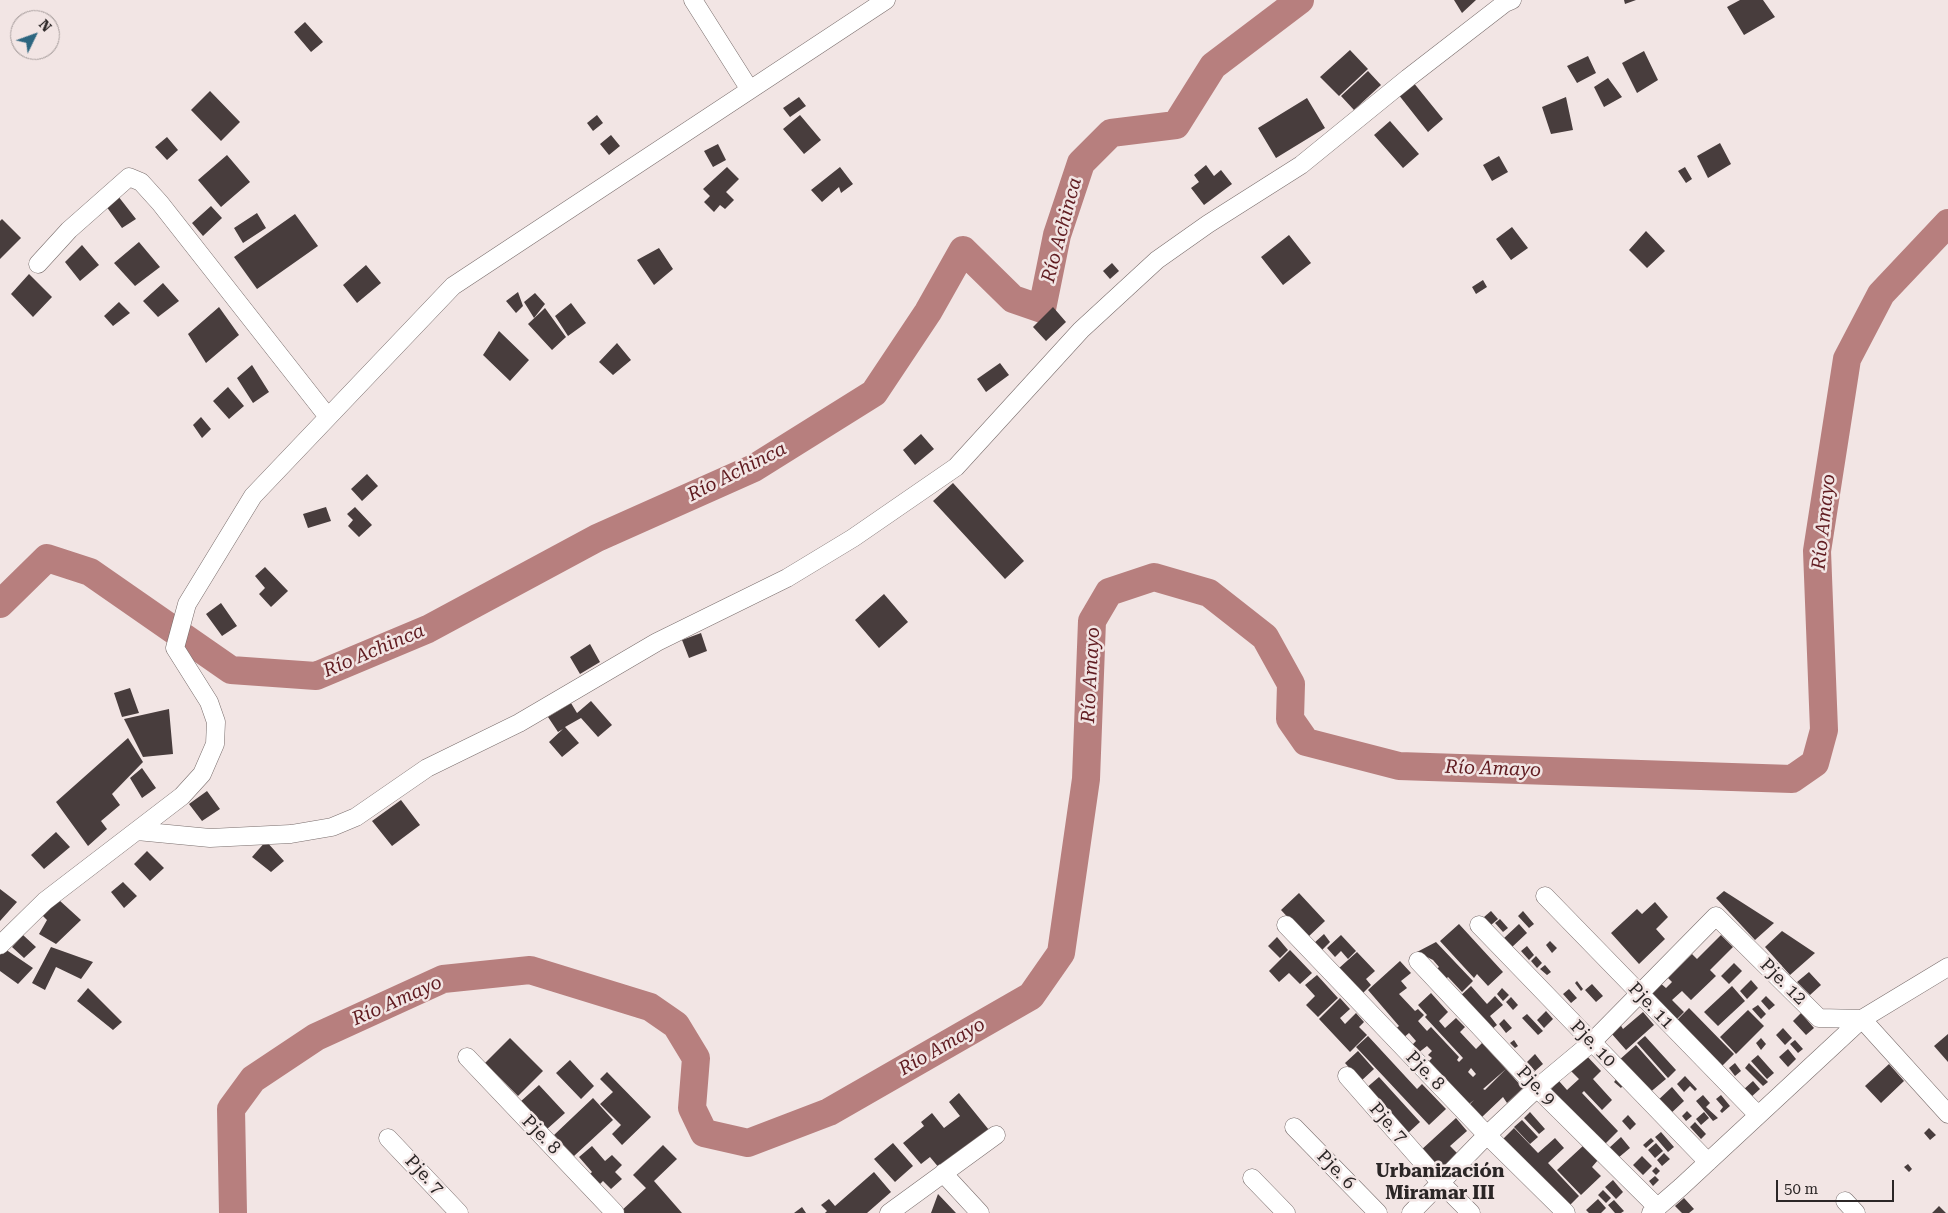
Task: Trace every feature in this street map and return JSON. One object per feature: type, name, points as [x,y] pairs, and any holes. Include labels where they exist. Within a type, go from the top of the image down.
[{"type":"street","points":[[693,0],[750,90]]},
{"type":"street","points":[[0,945],[45,901],[182,796],[202,774],[214,744],[216,722],[209,702],[175,648],[187,604],[253,496],[453,286],[886,0]]},
{"type":"street","points":[[137,831],[210,838],[291,834],[332,827],[356,817],[427,768],[519,723],[656,642],[787,578],[853,538],[956,467],[1081,330],[1157,260],[1208,224],[1301,165],[1408,78],[1505,3],[1512,0]]},
{"type":"street","points":[[38,264],[69,230],[129,177],[141,182],[160,203],[328,417]]},
{"type":"street","name":"Pje. 11","points":[[1545,896],[1639,995],[1758,1115]]},
{"type":"street","name":"Pje. 12","points":[[1639,995],[1716,916],[1819,1018],[1862,1018]]},
{"type":"street","name":"Pje. 8","points":[[1286,925],[1486,1135],[1566,1213]]},
{"type":"street","name":"Pje. 10","points":[[1479,925],[1708,1162]]},
{"type":"street","name":"Pje. 9","points":[[1418,961],[1654,1210]]},
{"type":"street","points":[[1654,1210],[1862,1018],[1948,967]]},
{"type":"street","points":[[1410,1213],[1486,1135],[1537,1088],[1591,1043],[1639,995]]},
{"type":"street","points":[[1862,1018],[1948,1114]]},
{"type":"street","name":"Pje. 8","points":[[467,1057],[615,1213]]},
{"type":"street","name":"Pje. 7","points":[[1347,1076],[1440,1182],[1471,1213]]},
{"type":"street","name":"Pje. 6","points":[[1294,1127],[1378,1213]]},
{"type":"street","points":[[889,1213],[996,1135]]},
{"type":"street","name":"Pje. 7","points":[[388,1138],[459,1213]]},
{"type":"street","points":[[943,1173],[980,1213]]},
{"type":"street","points":[[1252,1178],[1286,1213]]},
{"type":"building","points":[[1454,0],[1476,0],[1462,13]]},
{"type":"building","points":[[1624,0],[1636,0],[1625,4]]},
{"type":"building","points":[[1740,0],[1763,0],[1775,17],[1744,35],[1727,7]]},
{"type":"building","points":[[305,22],[323,42],[311,52],[294,32]]},
{"type":"building","points":[[1350,50],[1368,69],[1339,96],[1320,77]]},
{"type":"building","points":[[1644,51],[1658,80],[1637,93],[1622,63]]},
{"type":"building","points":[[1588,56],[1596,73],[1577,83],[1567,66]]},
{"type":"building","points":[[1368,71],[1381,85],[1354,110],[1341,96]]},
{"type":"building","points":[[1608,78],[1622,97],[1604,107],[1594,87]]},
{"type":"building","points":[[1413,82],[1443,119],[1428,132],[1398,94]]},
{"type":"building","points":[[210,91],[240,122],[221,141],[191,110]]},
{"type":"building","points":[[799,97],[806,106],[790,117],[783,108]]},
{"type":"building","points":[[1566,97],[1573,130],[1551,134],[1542,107]]},
{"type":"building","points":[[1307,98],[1325,128],[1276,158],[1258,128]]},
{"type":"building","points":[[597,115],[603,123],[593,131],[587,123]]},
{"type":"building","points":[[800,115],[821,140],[804,154],[783,129]]},
{"type":"building","points":[[1390,121],[1419,154],[1403,168],[1374,135]]},
{"type":"building","points":[[611,135],[620,146],[609,155],[600,144]]},
{"type":"building","points":[[167,137],[178,150],[167,160],[155,147]]},
{"type":"building","points":[[1720,143],[1731,164],[1708,178],[1697,156]]},
{"type":"building","points":[[718,144],[726,160],[713,167],[704,151]]},
{"type":"building","points":[[227,155],[250,182],[221,207],[198,180]]},
{"type":"building","points":[[1499,156],[1508,172],[1492,181],[1483,165]]},
{"type":"building","points":[[1206,165],[1214,176],[1221,170],[1232,184],[1204,205],[1191,188],[1199,182],[1194,175]]},
{"type":"building","points":[[727,167],[739,179],[726,192],[734,200],[725,209],[720,205],[714,212],[704,202],[710,196],[703,189]]},
{"type":"building","points":[[840,167],[853,184],[841,193],[839,187],[822,202],[811,190]]},
{"type":"building","points":[[1685,167],[1692,179],[1686,183],[1678,171]]},
{"type":"building","points":[[118,196],[136,219],[122,228],[106,206]]},
{"type":"building","points":[[211,206],[222,218],[203,236],[192,223]]},
{"type":"building","points":[[257,213],[266,228],[243,243],[234,228]]},
{"type":"building","points":[[295,214],[318,246],[257,289],[234,257]]},
{"type":"building","points":[[2,219],[21,238],[0,259],[0,221]]},
{"type":"building","points":[[1512,227],[1528,248],[1511,260],[1496,239]]},
{"type":"building","points":[[1646,231],[1665,251],[1647,268],[1629,250]]},
{"type":"building","points":[[1289,235],[1311,263],[1283,285],[1261,257]]},
{"type":"building","points":[[139,242],[160,267],[135,286],[114,263]]},
{"type":"building","points":[[82,245],[99,265],[80,281],[65,262]]},
{"type":"building","points":[[659,248],[673,269],[654,285],[637,260]]},
{"type":"building","points":[[1112,263],[1119,271],[1110,279],[1103,271]]},
{"type":"building","points":[[366,265],[381,283],[357,303],[343,285]]},
{"type":"building","points":[[29,274],[52,297],[33,317],[11,294]]},
{"type":"building","points":[[1483,280],[1487,287],[1476,294],[1472,287]]},
{"type":"building","points":[[163,283],[179,301],[158,317],[143,301]]},
{"type":"building","points":[[518,292],[523,306],[516,313],[506,301]]},
{"type":"building","points":[[535,293],[545,304],[534,318],[524,302]]},
{"type":"building","points":[[119,302],[130,313],[113,326],[104,316]]},
{"type":"building","points":[[571,303],[586,323],[568,336],[555,316]]},
{"type":"building","points":[[219,307],[239,335],[206,363],[188,334]]},
{"type":"building","points":[[1053,307],[1066,322],[1046,341],[1033,327]]},
{"type":"building","points":[[545,308],[566,337],[552,350],[528,324]]},
{"type":"building","points":[[499,331],[529,360],[510,381],[483,355]]},
{"type":"building","points":[[617,343],[631,360],[613,375],[599,362]]},
{"type":"building","points":[[1000,363],[1009,375],[986,392],[977,379]]},
{"type":"building","points":[[252,365],[269,392],[253,403],[237,378]]},
{"type":"building","points":[[228,387],[244,406],[229,419],[213,401]]},
{"type":"building","points":[[201,417],[211,429],[202,438],[193,425]]},
{"type":"building","points":[[921,434],[934,449],[915,465],[903,450]]},
{"type":"building","points":[[367,474],[378,486],[362,501],[351,489]]},
{"type":"building","points":[[953,483],[1024,561],[1005,579],[933,501]]},
{"type":"building","points":[[326,507],[331,521],[308,528],[303,514]]},
{"type":"building","points":[[355,507],[372,525],[359,537],[348,526],[353,520],[347,514]]},
{"type":"building","points":[[265,567],[288,591],[271,607],[259,594],[265,588],[255,576]]},
{"type":"building","points":[[884,594],[908,622],[879,648],[855,620]]},
{"type":"building","points":[[221,603],[237,626],[222,636],[206,614]]},
{"type":"building","points":[[701,633],[707,651],[689,658],[682,640]]},
{"type":"building","points":[[590,644],[600,662],[580,674],[570,657]]},
{"type":"building","points":[[130,688],[139,713],[122,717],[114,693]]},
{"type":"building","points":[[591,701],[612,725],[598,737],[581,718],[565,727],[579,743],[562,757],[549,742],[563,729],[558,732],[548,717],[571,703],[577,713]]},
{"type":"building","points":[[169,709],[173,754],[143,757],[124,719]]},
{"type":"building","points":[[128,738],[143,762],[112,794],[120,805],[101,821],[107,829],[88,846],[56,802]]},
{"type":"building","points":[[142,768],[156,788],[142,798],[130,778]]},
{"type":"building","points":[[207,791],[220,809],[202,821],[189,804]]},
{"type":"building","points":[[401,800],[420,825],[392,846],[372,821]]},
{"type":"building","points":[[56,832],[70,847],[44,869],[31,855]]},
{"type":"building","points":[[266,841],[284,861],[271,872],[252,857]]},
{"type":"building","points":[[147,851],[164,868],[150,881],[134,864]]},
{"type":"building","points":[[123,882],[137,896],[124,908],[111,892]]},
{"type":"building","points":[[0,889],[17,902],[0,921]]},
{"type":"building","points":[[1724,891],[1774,923],[1755,940],[1716,898]]},
{"type":"building","points":[[1299,893],[1325,921],[1307,938],[1281,910]]},
{"type":"building","points":[[59,900],[81,920],[56,944],[39,934],[47,920],[42,915]]},
{"type":"building","points":[[1655,902],[1668,917],[1656,929],[1665,939],[1639,964],[1611,933],[1637,909],[1642,914]]},
{"type":"building","points":[[1491,911],[1498,919],[1491,925],[1484,917]]},
{"type":"building","points":[[1523,911],[1534,924],[1529,928],[1518,916]]},
{"type":"building","points":[[1500,919],[1508,928],[1503,932],[1495,923]]},
{"type":"building","points":[[1459,924],[1503,972],[1488,986],[1477,974],[1474,978],[1440,941]]},
{"type":"building","points":[[1519,924],[1527,933],[1511,948],[1503,939]]},
{"type":"building","points":[[1782,931],[1815,953],[1790,975],[1765,947]]},
{"type":"building","points":[[1324,934],[1330,942],[1320,952],[1313,944]]},
{"type":"building","points":[[23,935],[36,947],[24,958],[12,947]]},
{"type":"building","points":[[1341,935],[1356,951],[1348,959],[1341,951],[1335,957],[1327,948]]},
{"type":"building","points":[[1721,935],[1733,947],[1710,970],[1716,976],[1691,1000],[1682,991],[1672,1000],[1684,1012],[1673,1023],[1645,994],[1659,982],[1666,988],[1672,982],[1668,978],[1692,954],[1697,959]]},
{"type":"building","points":[[1277,937],[1288,950],[1280,958],[1268,946]]},
{"type":"building","points":[[1550,941],[1557,948],[1552,953],[1546,945]]},
{"type":"building","points":[[1436,942],[1473,981],[1462,992],[1448,977],[1442,983],[1432,973],[1439,967],[1433,960],[1417,952]]},
{"type":"building","points":[[1527,946],[1534,955],[1529,960],[1521,951]]},
{"type":"building","points":[[51,947],[93,962],[81,979],[56,967],[45,990],[32,983]]},
{"type":"building","points":[[5,949],[33,968],[18,984],[0,971],[0,955]]},
{"type":"building","points":[[1290,950],[1312,973],[1300,984],[1289,973],[1279,982],[1269,971]]},
{"type":"building","points":[[1357,952],[1375,971],[1366,979],[1371,985],[1361,995],[1338,969]]},
{"type":"building","points":[[1536,956],[1542,963],[1537,968],[1531,961]]},
{"type":"building","points":[[1400,961],[1411,973],[1401,981],[1407,988],[1399,994],[1415,1011],[1418,1009],[1424,1015],[1418,1021],[1427,1031],[1431,1027],[1459,1057],[1457,1060],[1459,1062],[1463,1058],[1425,1017],[1427,1015],[1418,1005],[1431,993],[1448,1012],[1439,1021],[1445,1028],[1456,1018],[1465,1027],[1460,1032],[1476,1049],[1482,1043],[1506,1069],[1523,1088],[1507,1103],[1503,1097],[1482,1117],[1470,1104],[1474,1100],[1469,1104],[1429,1061],[1432,1058],[1428,1055],[1432,1051],[1427,1046],[1418,1053],[1411,1046],[1416,1041],[1409,1033],[1402,1039],[1394,1030],[1399,1026],[1368,990]],"holes":[[[1471,1068],[1476,1074],[1473,1077],[1468,1072]],[[1506,1069],[1485,1090],[1483,1089]]]},
{"type":"building","points":[[1734,963],[1742,971],[1729,984],[1721,976]]},
{"type":"building","points":[[1545,965],[1551,972],[1547,975],[1540,969]]},
{"type":"building","points":[[1809,972],[1821,985],[1810,995],[1797,982]]},
{"type":"building","points":[[1317,975],[1338,998],[1318,1017],[1306,1005],[1315,996],[1305,985]]},
{"type":"building","points":[[1751,980],[1758,988],[1747,999],[1740,991]]},
{"type":"building","points":[[1577,981],[1583,989],[1581,991],[1575,983]]},
{"type":"building","points":[[1592,984],[1603,996],[1596,1002],[1585,990]]},
{"type":"building","points":[[1471,986],[1487,1004],[1495,996],[1503,1005],[1490,1016],[1497,1025],[1492,1029],[1458,998]]},
{"type":"building","points":[[1732,986],[1745,1001],[1718,1026],[1704,1012]]},
{"type":"building","points":[[88,988],[122,1022],[113,1030],[77,1001]]},
{"type":"building","points":[[1502,988],[1509,995],[1503,1001],[1497,994]]},
{"type":"building","points":[[1569,989],[1577,998],[1571,1003],[1563,994]]},
{"type":"building","points":[[1766,996],[1775,1005],[1769,1010],[1761,1001]]},
{"type":"building","points":[[1511,997],[1518,1005],[1513,1010],[1506,1002]]},
{"type":"building","points":[[1340,998],[1350,1009],[1340,1018],[1345,1024],[1356,1013],[1364,1022],[1359,1027],[1367,1035],[1350,1052],[1319,1019]]},
{"type":"building","points":[[1758,1005],[1766,1014],[1761,1019],[1752,1009]]},
{"type":"building","points":[[1689,1008],[1734,1054],[1720,1068],[1675,1022]]},
{"type":"building","points":[[1748,1010],[1764,1026],[1736,1054],[1720,1037]]},
{"type":"building","points":[[1546,1011],[1553,1019],[1544,1028],[1537,1020]]},
{"type":"building","points":[[1643,1012],[1654,1025],[1626,1050],[1611,1033],[1620,1024],[1623,1029]]},
{"type":"building","points":[[1801,1013],[1814,1028],[1806,1035],[1793,1021]]},
{"type":"building","points":[[1527,1014],[1543,1031],[1538,1035],[1522,1018]]},
{"type":"building","points":[[1504,1019],[1512,1028],[1506,1033],[1499,1024]]},
{"type":"building","points":[[1783,1028],[1792,1038],[1785,1045],[1776,1035]]},
{"type":"building","points":[[1948,1034],[1948,1062],[1934,1046]]},
{"type":"building","points":[[1368,1036],[1417,1089],[1422,1084],[1446,1109],[1429,1125],[1356,1047]]},
{"type":"building","points":[[1645,1036],[1676,1070],[1668,1078],[1637,1043]]},
{"type":"building","points":[[510,1038],[543,1071],[518,1096],[485,1063]]},
{"type":"building","points":[[1761,1038],[1766,1044],[1761,1050],[1756,1043]]},
{"type":"building","points":[[1514,1040],[1518,1046],[1515,1048],[1510,1043]]},
{"type":"building","points":[[1795,1040],[1803,1049],[1798,1053],[1790,1044]]},
{"type":"building","points":[[1636,1045],[1666,1079],[1648,1094],[1618,1061]]},
{"type":"building","points":[[1788,1049],[1796,1059],[1788,1067],[1779,1057]]},
{"type":"building","points":[[1358,1051],[1374,1069],[1361,1081],[1345,1063]]},
{"type":"building","points":[[1535,1054],[1543,1064],[1535,1071],[1527,1062]]},
{"type":"building","points":[[1585,1054],[1601,1071],[1593,1079],[1612,1100],[1602,1110],[1584,1091],[1582,1093],[1618,1131],[1601,1148],[1548,1092],[1559,1081],[1567,1090],[1579,1079],[1569,1069]]},
{"type":"building","points":[[1758,1055],[1774,1073],[1767,1079],[1751,1061]]},
{"type":"building","points":[[570,1060],[594,1086],[581,1099],[556,1073]]},
{"type":"building","points":[[1735,1063],[1741,1071],[1735,1076],[1729,1068]]},
{"type":"building","points":[[1749,1063],[1768,1082],[1763,1086],[1745,1068]]},
{"type":"building","points":[[1889,1064],[1904,1081],[1881,1103],[1865,1086]]},
{"type":"building","points":[[607,1072],[651,1117],[622,1145],[612,1134],[621,1125],[600,1104],[613,1092],[600,1079]]},
{"type":"building","points":[[1619,1076],[1624,1084],[1621,1088],[1614,1082]]},
{"type":"building","points":[[1685,1076],[1697,1089],[1695,1091],[1690,1086],[1684,1092],[1677,1084]]},
{"type":"building","points":[[1379,1077],[1420,1122],[1407,1134],[1365,1089]]},
{"type":"building","points":[[1753,1081],[1760,1089],[1750,1098],[1743,1090]]},
{"type":"building","points":[[539,1085],[565,1113],[546,1130],[520,1102]]},
{"type":"building","points":[[1672,1087],[1684,1101],[1668,1116],[1655,1103]]},
{"type":"building","points":[[959,1093],[989,1130],[940,1169],[930,1157],[921,1164],[903,1143],[924,1126],[921,1122],[932,1113],[944,1128],[960,1116],[949,1102]]},
{"type":"building","points":[[1703,1095],[1710,1103],[1706,1107],[1718,1118],[1713,1121],[1696,1101]]},
{"type":"building","points":[[1721,1095],[1730,1106],[1722,1113],[1720,1111],[1723,1107],[1716,1099]]},
{"type":"building","points":[[593,1098],[613,1120],[574,1156],[554,1135]]},
{"type":"building","points":[[1687,1111],[1692,1116],[1686,1121],[1682,1116]]},
{"type":"building","points":[[1530,1112],[1545,1129],[1539,1134],[1524,1118]]},
{"type":"building","points":[[1704,1112],[1709,1118],[1701,1125],[1696,1119]]},
{"type":"building","points":[[1628,1115],[1636,1124],[1630,1130],[1622,1121]]},
{"type":"building","points":[[1456,1118],[1467,1131],[1450,1146],[1458,1154],[1439,1171],[1420,1151]]},
{"type":"building","points":[[1522,1120],[1538,1137],[1530,1144],[1514,1127]]},
{"type":"building","points":[[1695,1122],[1706,1134],[1701,1139],[1690,1127]]},
{"type":"building","points":[[1514,1128],[1538,1153],[1555,1138],[1564,1148],[1548,1163],[1579,1196],[1567,1208],[1501,1141]]},
{"type":"building","points":[[1929,1128],[1936,1135],[1930,1140],[1924,1133]]},
{"type":"building","points":[[1661,1132],[1674,1147],[1668,1152],[1655,1137]]},
{"type":"building","points":[[1621,1137],[1630,1148],[1618,1158],[1609,1148]]},
{"type":"building","points":[[1651,1138],[1654,1141],[1646,1148],[1643,1145]]},
{"type":"building","points":[[893,1143],[913,1166],[895,1182],[874,1159]]},
{"type":"building","points":[[1656,1143],[1663,1151],[1655,1158],[1648,1150]]},
{"type":"building","points":[[663,1145],[677,1159],[654,1181],[682,1213],[620,1212],[646,1188],[633,1175]]},
{"type":"building","points":[[1584,1145],[1598,1160],[1592,1167],[1601,1176],[1581,1195],[1557,1170]]},
{"type":"building","points":[[592,1146],[605,1161],[612,1155],[622,1165],[615,1172],[622,1179],[611,1189],[603,1181],[597,1187],[588,1176],[592,1172],[579,1157]]},
{"type":"building","points":[[1664,1153],[1670,1159],[1662,1166],[1657,1160]]},
{"type":"building","points":[[1642,1156],[1652,1166],[1643,1175],[1633,1165]]},
{"type":"building","points":[[1908,1164],[1912,1169],[1909,1172],[1904,1167]]},
{"type":"building","points":[[1656,1167],[1660,1171],[1656,1175],[1652,1171]]},
{"type":"building","points":[[874,1172],[891,1192],[867,1213],[825,1213],[827,1211],[821,1205],[829,1199],[835,1206]]},
{"type":"building","points":[[1655,1176],[1659,1180],[1653,1186],[1649,1181]]},
{"type":"building","points":[[1613,1180],[1623,1192],[1616,1199],[1605,1187]]},
{"type":"building","points":[[1603,1190],[1611,1198],[1606,1203],[1598,1195]]},
{"type":"building","points":[[938,1194],[956,1213],[931,1213]]},
{"type":"building","points":[[1684,1198],[1694,1209],[1689,1213],[1682,1213],[1675,1206]]},
{"type":"building","points":[[1598,1199],[1606,1208],[1601,1213],[1589,1213],[1586,1210]]},
{"type":"building","points":[[1614,1200],[1624,1211],[1615,1213],[1608,1205]]},
{"type":"building","points":[[1939,1206],[1946,1213],[1932,1213]]},
{"type":"building","points":[[802,1207],[806,1213],[794,1213]]},
{"type":"waterway","name":"Río Achinca","points":[[0,604],[47,558],[90,572],[231,670],[316,676],[428,629],[597,538],[754,468],[874,393],[928,312],[963,250],[1013,299],[1042,309],[1057,235],[1081,163],[1111,133],[1176,125],[1213,66],[1300,0]]},
{"type":"waterway","name":"Río Amayo","points":[[233,1213],[231,1109],[253,1079],[316,1037],[443,979],[530,970],[650,1007],[676,1025],[696,1058],[692,1108],[704,1133],[748,1143],[829,1112],[1031,996],[1061,953],[1086,779],[1092,621],[1109,592],[1154,577],[1209,593],[1265,637],[1291,684],[1290,719],[1306,742],[1399,766],[1792,779],[1815,763],[1824,730],[1817,551],[1847,359],[1881,294],[1948,223]]},
{"type":"district","name":"Urbanización Miramar III","points":[[1440,1182]]}]
